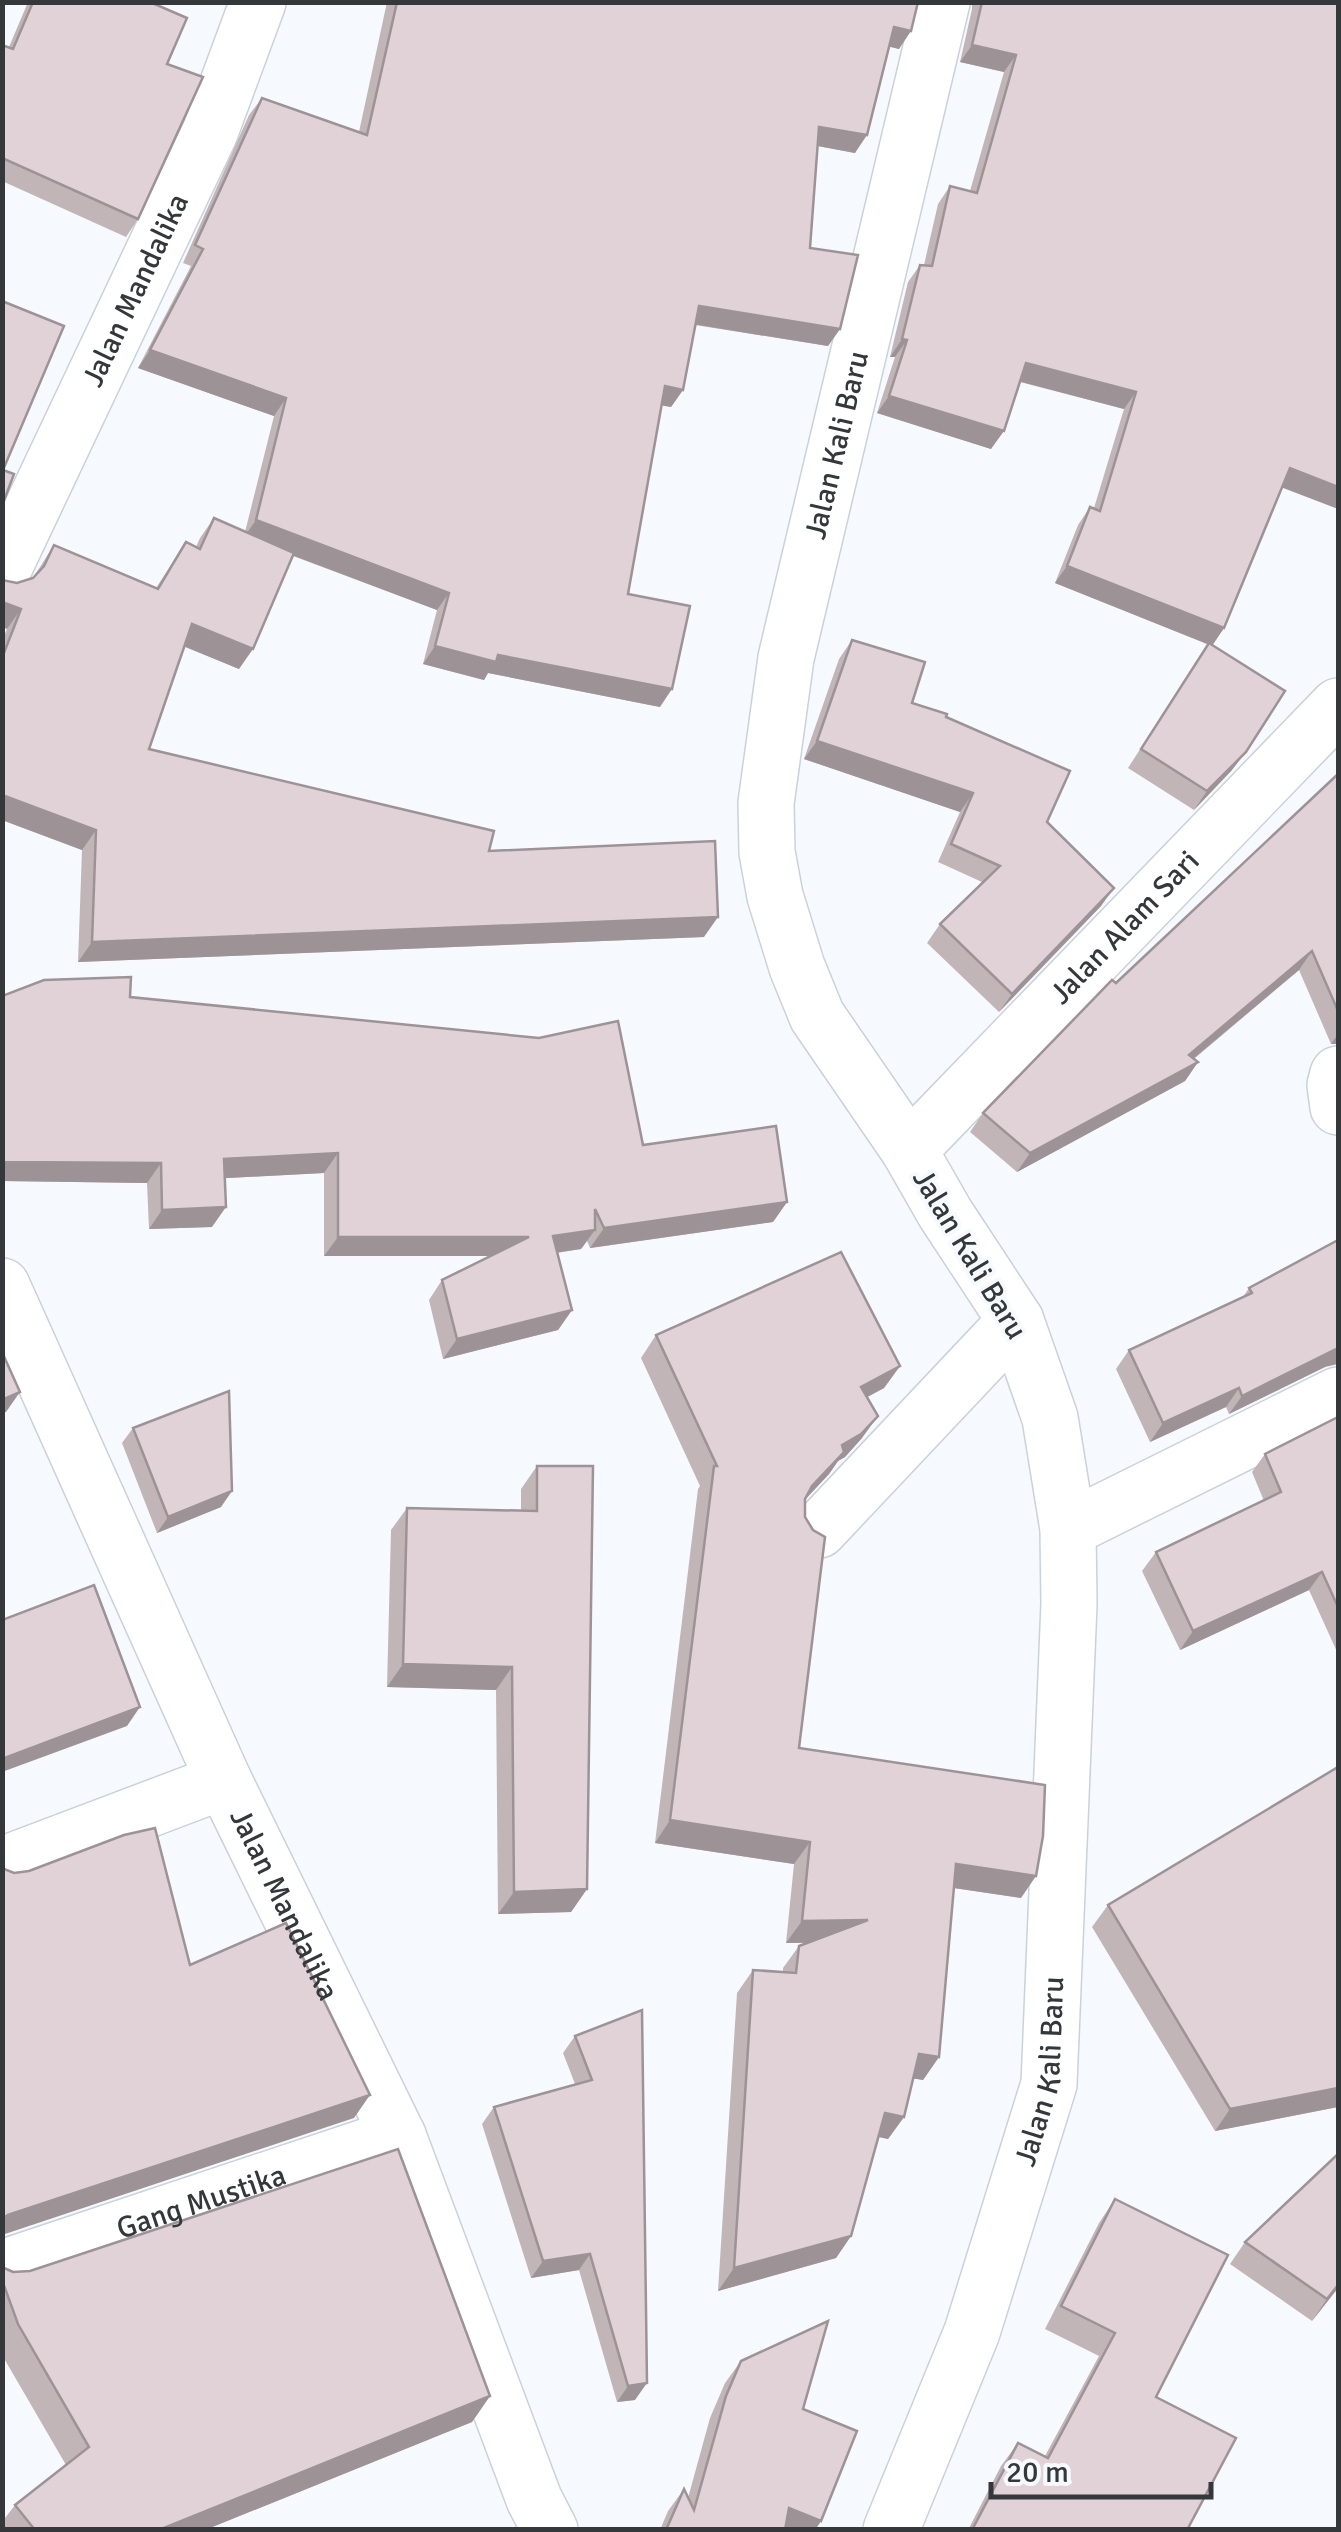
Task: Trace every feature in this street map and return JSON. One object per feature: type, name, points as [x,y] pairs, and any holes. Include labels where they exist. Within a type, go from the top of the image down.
[{"type":"street","name":"Jalan Mandalika","points":[[2,572],[210,132],[258,2]]},
{"type":"street","name":"Jalan Kali Baru","points":[[890,2530],[972,2332],[1049,2084],[1069,1604],[1068,1529],[1050,1418],[1016,1321],[817,1016],[796,968],[767,852],[766,804],[786,658],[942,2]]},
{"type":"street","name":"Jalan Alam Sari","points":[[908,1150],[1338,706]]},
{"type":"street","points":[[1338,1074],[1338,1107]]},
{"type":"street","name":"Jalan Mandalika","points":[[2,1286],[224,1781],[398,2136],[534,2499],[550,2530]]},
{"type":"street","points":[[818,1530],[1016,1321]]},
{"type":"street","points":[[1068,1529],[1338,1395]]},
{"type":"street","points":[[2,1865],[224,1781]]},
{"type":"street","name":"Gang Mustika","points":[[2,2268],[398,2136]]},
{"type":"building","points":[[33,2],[150,2],[187,18],[167,64],[203,77],[138,219],[2,158],[2,45],[13,49]]},
{"type":"building","points":[[397,2],[918,2],[911,31],[894,27],[867,135],[819,127],[810,248],[858,255],[840,329],[699,306],[683,390],[665,386],[628,594],[690,606],[672,689],[498,655],[496,662],[435,646],[449,593],[256,520],[286,398],[150,350],[203,249],[195,245],[262,98],[367,135]]},
{"type":"building","points":[[982,2],[1338,2],[1338,487],[1290,468],[1224,628],[1067,566],[1090,507],[1100,511],[1136,392],[1026,363],[1004,431],[889,396],[907,340],[902,339],[920,265],[932,266],[950,186],[977,193],[1016,55],[972,45]]},
{"type":"building","points":[[2,301],[64,326],[3,470],[14,474],[2,506]]},
{"type":"building","points":[[214,518],[294,553],[253,649],[192,624],[149,749],[494,831],[489,851],[715,841],[718,917],[92,942],[96,830],[2,795],[2,658],[21,609],[2,602],[2,580],[17,583],[33,578],[54,545],[158,589],[186,542],[200,549]]},
{"type":"building","points":[[852,640],[925,662],[912,703],[947,714],[946,717],[1070,771],[1047,822],[1114,888],[1012,994],[940,924],[1000,866],[951,844],[973,793],[817,741]]},
{"type":"building","points":[[1209,643],[1285,691],[1246,752],[1207,791],[1141,749]]},
{"type":"building","points":[[1338,774],[1338,1011],[1312,951],[1189,1055],[1198,1062],[1030,1153],[983,1113],[1112,980],[1116,983]]},
{"type":"building","points":[[131,977],[130,997],[539,1038],[618,1021],[643,1145],[776,1126],[787,1202],[604,1228],[595,1209],[595,1230],[553,1236],[572,1310],[457,1339],[442,1280],[529,1237],[338,1237],[338,1153],[224,1159],[226,1207],[162,1210],[161,1163],[2,1162],[2,996],[44,980]]},
{"type":"building","points":[[1338,1240],[1338,1348],[1242,1396],[1239,1388],[1163,1423],[1129,1350],[1252,1293],[1249,1288]]},
{"type":"building","points":[[841,1252],[900,1366],[861,1387],[878,1416],[861,1434],[842,1445],[844,1452],[805,1499],[805,1517],[813,1530],[825,1537],[799,1748],[1045,1785],[1043,1836],[1036,1876],[956,1864],[939,2057],[919,2054],[904,2117],[885,2113],[851,2236],[734,2268],[753,1970],[796,1973],[799,1946],[868,1920],[802,1921],[810,1842],[670,1820],[717,1466],[656,1335]]},
{"type":"building","points":[[2,1352],[20,1392],[2,1400]]},
{"type":"building","points":[[229,1391],[232,1491],[168,1517],[133,1428]]},
{"type":"building","points":[[1338,1417],[1338,1607],[1322,1572],[1193,1631],[1156,1552],[1281,1492],[1265,1454]]},
{"type":"building","points":[[537,1466],[593,1466],[587,1889],[514,1892],[512,1667],[403,1664],[407,1508],[537,1511]]},
{"type":"building","points":[[94,1585],[140,1707],[2,1759],[2,1620]]},
{"type":"building","points":[[1338,1767],[1338,2088],[1230,2109],[1108,1905]]},
{"type":"building","points":[[155,1828],[190,1965],[286,1923],[370,2095],[2,2219],[2,1868],[14,1873],[29,1871],[124,1835]]},
{"type":"building","points":[[642,2010],[647,2383],[628,2386],[590,2254],[543,2261],[494,2107],[592,2080],[575,2036]]},
{"type":"building","points":[[398,2149],[490,2396],[159,2530],[35,2530],[15,2505],[89,2447],[18,2324],[2,2280],[2,2267],[13,2272],[30,2271]]},
{"type":"building","points":[[1338,2154],[1338,2285],[1327,2299],[1245,2242]]},
{"type":"building","points":[[1115,2199],[1228,2255],[1156,2397],[1236,2438],[1187,2530],[972,2530],[1018,2443],[1048,2458],[1115,2333],[1061,2306]]},
{"type":"building","points":[[828,2321],[803,2409],[857,2431],[821,2521],[789,2508],[785,2530],[666,2530],[684,2489],[694,2510],[726,2396],[741,2361]]}]
